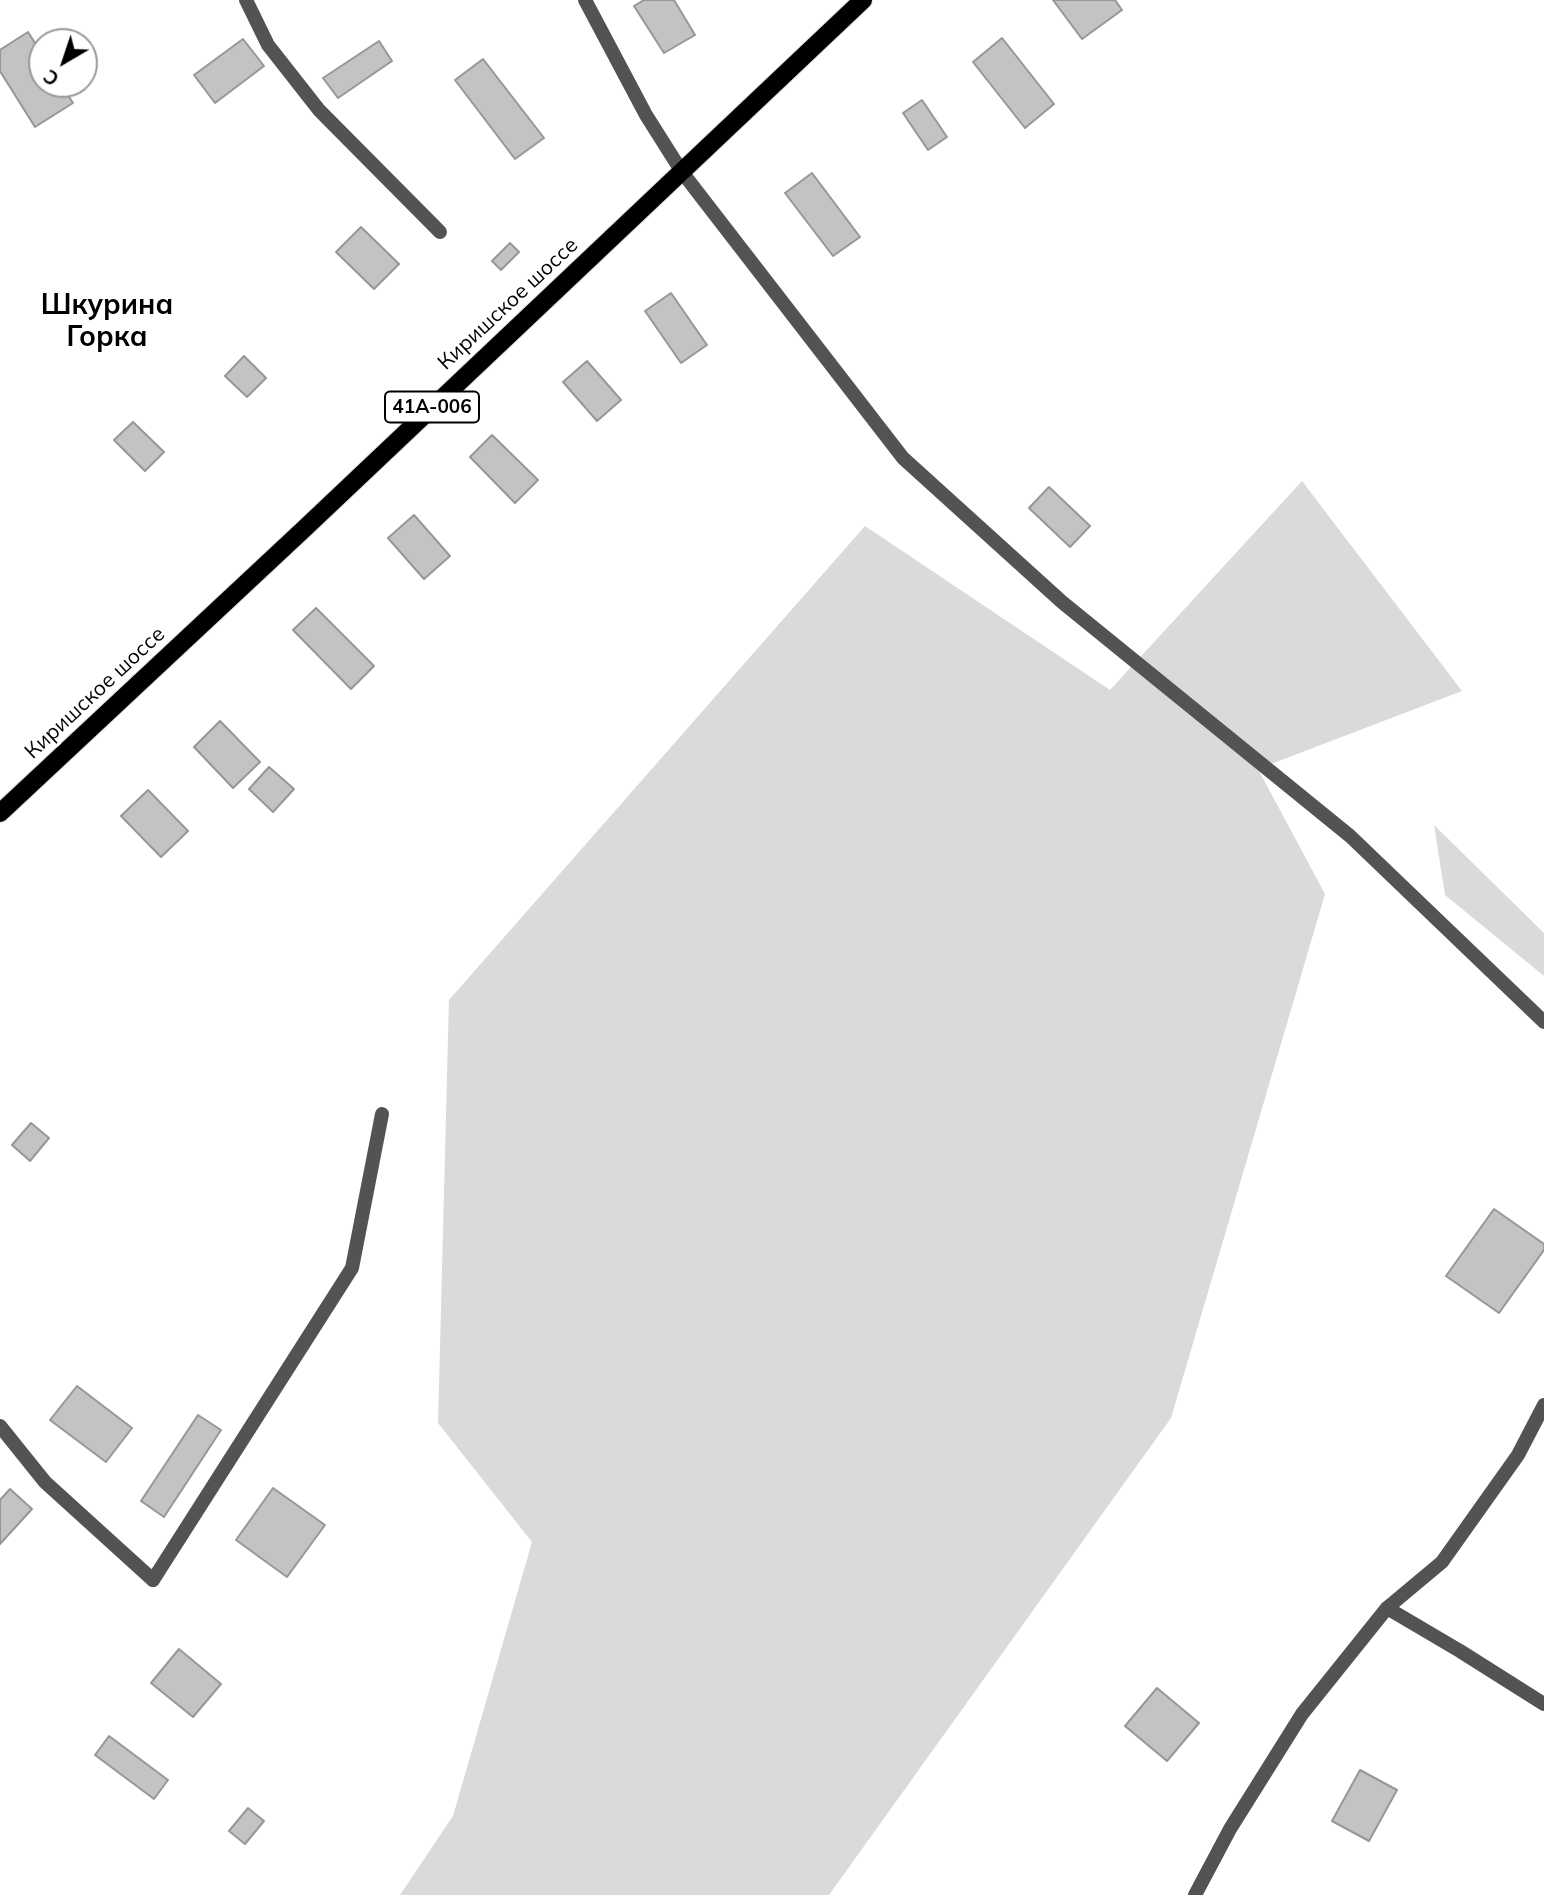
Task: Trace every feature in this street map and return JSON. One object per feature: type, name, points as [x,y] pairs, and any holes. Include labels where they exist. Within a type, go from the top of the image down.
[{"type":"main road","name":"Киришское шоссе","points":[[0,813],[863,0]]},
{"type":"street","points":[[246,0],[268,45],[319,110],[440,232]]},
{"type":"street","points":[[584,0],[646,115],[682,172],[903,458],[1062,603],[1350,836],[1544,1022]]},
{"type":"street","points":[[0,1426],[45,1482],[153,1580],[352,1268],[382,1114]]},
{"type":"street","points":[[1195,1895],[1230,1829],[1302,1714],[1387,1608],[1442,1562],[1518,1455],[1544,1405]]},
{"type":"street","points":[[1387,1608],[1544,1704]]},
{"type":"shaded area","points":[[1302,481],[1462,691],[1258,769],[1325,894],[1171,1418],[829,1895],[400,1895],[453,1816],[532,1542],[438,1423],[449,1000],[865,526],[1110,690]]},
{"type":"shaded area","points":[[1434,825],[1544,933],[1544,976],[1445,895]]},
{"type":"building","points":[[644,0],[674,0],[695,35],[664,53],[634,6]]},
{"type":"building","points":[[1053,0],[1115,0],[1122,10],[1082,39]]},
{"type":"building","points":[[28,32],[28,98],[70,98],[73,103],[35,127],[0,71],[0,50]]},
{"type":"building","points":[[1002,38],[1054,104],[1025,128],[973,62]]},
{"type":"building","points":[[243,39],[264,66],[215,103],[194,75]]},
{"type":"building","points":[[379,41],[392,61],[338,98],[323,78]]},
{"type":"building","points":[[483,59],[544,138],[515,159],[455,80]]},
{"type":"building","points":[[922,100],[947,137],[928,150],[903,113]]},
{"type":"building","points":[[812,173],[860,237],[833,256],[785,193]]},
{"type":"building","points":[[361,227],[399,264],[374,289],[336,252]]},
{"type":"building","points":[[510,243],[519,252],[501,270],[492,261]]},
{"type":"building","points":[[671,293],[707,345],[681,363],[645,311]]},
{"type":"building","points":[[244,356],[266,378],[247,397],[225,376]]},
{"type":"building","points":[[587,361],[621,400],[597,421],[563,382]]},
{"type":"building","points":[[133,422],[164,452],[145,471],[114,440]]},
{"type":"building","points":[[492,435],[538,480],[515,503],[470,457]]},
{"type":"building","points":[[1049,487],[1090,526],[1070,547],[1029,508]]},
{"type":"building","points":[[414,515],[450,556],[424,579],[388,538]]},
{"type":"building","points":[[316,608],[374,666],[351,689],[293,630]]},
{"type":"building","points":[[220,721],[260,762],[233,788],[194,747]]},
{"type":"building","points":[[269,767],[294,789],[273,812],[249,789]]},
{"type":"building","points":[[148,790],[188,831],[161,857],[121,816]]},
{"type":"building","points":[[31,1123],[49,1138],[30,1161],[12,1145]]},
{"type":"building","points":[[1494,1209],[1544,1244],[1544,1250],[1499,1313],[1446,1276]]},
{"type":"building","points":[[77,1386],[132,1428],[106,1462],[50,1420]]},
{"type":"building","points":[[198,1415],[221,1430],[164,1517],[141,1501]]},
{"type":"building","points":[[273,1488],[325,1525],[287,1577],[236,1540]]},
{"type":"building","points":[[10,1489],[32,1509],[0,1544],[0,1500]]},
{"type":"building","points":[[179,1649],[221,1684],[193,1717],[151,1683]]},
{"type":"building","points":[[1157,1688],[1199,1723],[1167,1761],[1125,1726]]},
{"type":"building","points":[[109,1736],[168,1780],[154,1799],[95,1755]]},
{"type":"building","points":[[1360,1770],[1397,1790],[1369,1841],[1332,1821]]},
{"type":"building","points":[[248,1808],[264,1821],[245,1844],[229,1831]]},
{"type":"district","name":"Шкурина Горка","points":[[107,322]]}]
